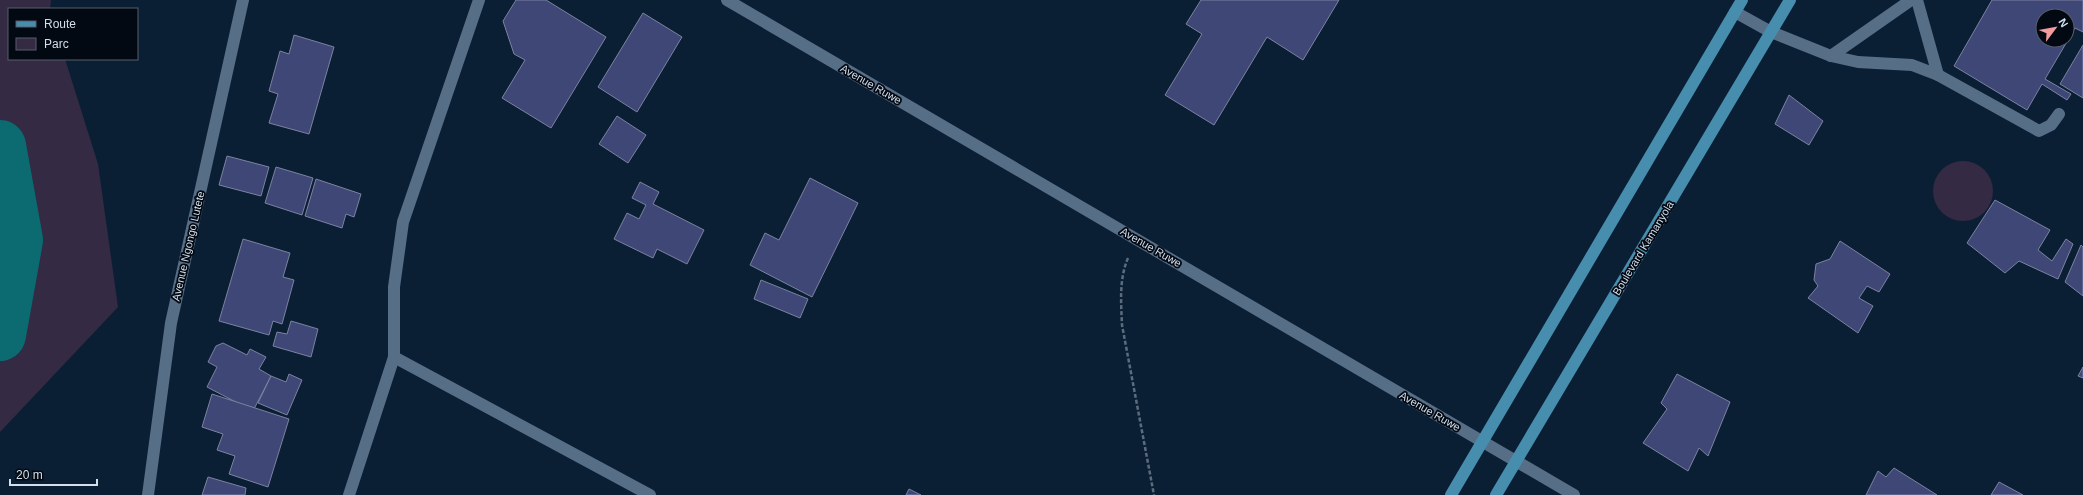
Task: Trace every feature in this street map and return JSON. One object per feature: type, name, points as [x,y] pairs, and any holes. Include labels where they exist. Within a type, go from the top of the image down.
[{"type":"main road","points":[[1451,495],[1742,0]]},
{"type":"main road","name":"Boulevard Kamanyola","points":[[1496,495],[1790,0]]},
{"type":"street","name":"Avenue Ngongo Lutete","points":[[148,495],[171,323],[243,0]]},
{"type":"street","points":[[349,495],[394,357],[394,287],[403,222],[479,0]]},
{"type":"street","name":"Avenue Ruwe","points":[[727,0],[1574,495]]},
{"type":"street","points":[[1831,56],[1911,0]]},
{"type":"street","points":[[1917,0],[1938,75]]},
{"type":"street","points":[[1735,12],[1771,32],[1831,56],[1858,62],[1912,65],[1938,75],[2039,131],[2051,126],[2058,114]]},
{"type":"street","points":[[394,357],[650,495]]},
{"type":"path","points":[[1136,239],[1123,269],[1121,299],[1122,325],[1154,495]]},
{"type":"green space","points":[[0,0],[51,0],[50,8],[8,8],[8,60],[65,60],[98,164],[118,307],[0,432]]},
{"type":"green space","points":[[1963,161],[1980,166],[1988,174],[1993,191],[1988,208],[1980,216],[1963,221],[1946,216],[1938,208],[1933,191],[1938,174],[1946,166]]},
{"type":"building","points":[[516,0],[546,0],[606,37],[551,128],[502,98],[525,60],[514,54],[503,21]]},
{"type":"building","points":[[1201,0],[1339,0],[1303,60],[1267,37],[1214,125],[1165,95],[1202,34],[1186,24]]},
{"type":"building","points":[[1992,0],[2083,0],[2083,32],[2075,28],[2075,8],[2035,8],[2035,48],[2063,48],[2045,79],[2071,94],[2067,100],[2042,84],[2027,110],[1954,66]]},
{"type":"building","points":[[643,13],[682,37],[637,112],[598,87]]},
{"type":"building","points":[[294,35],[334,47],[309,134],[269,123],[278,94],[269,91],[280,51],[289,54]]},
{"type":"building","points":[[2083,45],[2083,98],[2060,84]]},
{"type":"building","points":[[1789,95],[1823,121],[1809,145],[1775,124]]},
{"type":"building","points":[[617,116],[646,135],[628,163],[599,144]]},
{"type":"building","points":[[227,156],[269,167],[261,196],[219,185]]},
{"type":"building","points":[[276,167],[313,178],[302,215],[265,203]]},
{"type":"building","points":[[810,178],[858,203],[812,297],[750,265],[765,233],[779,240]]},
{"type":"building","points":[[316,179],[361,194],[354,217],[346,214],[342,228],[305,216]]},
{"type":"building","points":[[640,182],[659,192],[653,204],[704,230],[687,264],[657,249],[653,258],[614,239],[627,213],[639,219],[646,205],[632,198]]},
{"type":"building","points":[[1995,200],[2050,230],[2038,250],[2052,261],[2066,239],[2073,244],[2058,279],[2019,261],[2005,273],[1967,243]]},
{"type":"building","points":[[243,239],[290,253],[283,277],[294,280],[282,324],[273,321],[269,335],[219,321]]},
{"type":"building","points":[[1840,241],[1890,274],[1879,292],[1867,286],[1859,298],[1873,306],[1858,333],[1808,298],[1818,286],[1814,280],[1816,264],[1830,259]]},
{"type":"building","points":[[2081,245],[2083,247],[2083,296],[2065,282]]},
{"type":"building","points":[[761,280],[808,299],[800,318],[754,299]]},
{"type":"building","points":[[291,321],[318,329],[311,357],[273,346],[277,332],[287,334]]},
{"type":"building","points":[[223,343],[247,355],[250,349],[266,357],[259,369],[271,376],[253,411],[207,387],[217,367],[208,362],[216,346]]},
{"type":"building","points":[[2083,367],[2083,378],[2078,376]]},
{"type":"building","points":[[289,374],[302,380],[287,415],[258,403],[271,376],[286,382]]},
{"type":"building","points":[[1677,374],[1730,402],[1708,456],[1699,448],[1688,471],[1643,443],[1667,409],[1661,403]]},
{"type":"building","points":[[212,394],[289,419],[268,487],[229,474],[235,456],[217,450],[223,434],[202,427]]},
{"type":"building","points":[[1894,468],[1937,495],[1866,495],[1878,471],[1886,477]]},
{"type":"building","points":[[208,477],[246,488],[245,495],[202,495]]},
{"type":"building","points":[[1999,482],[2023,495],[1991,495]]},
{"type":"building","points":[[909,489],[921,495],[906,495]]},
{"type":"waterway","points":[[0,146],[17,240],[0,335]]}]
